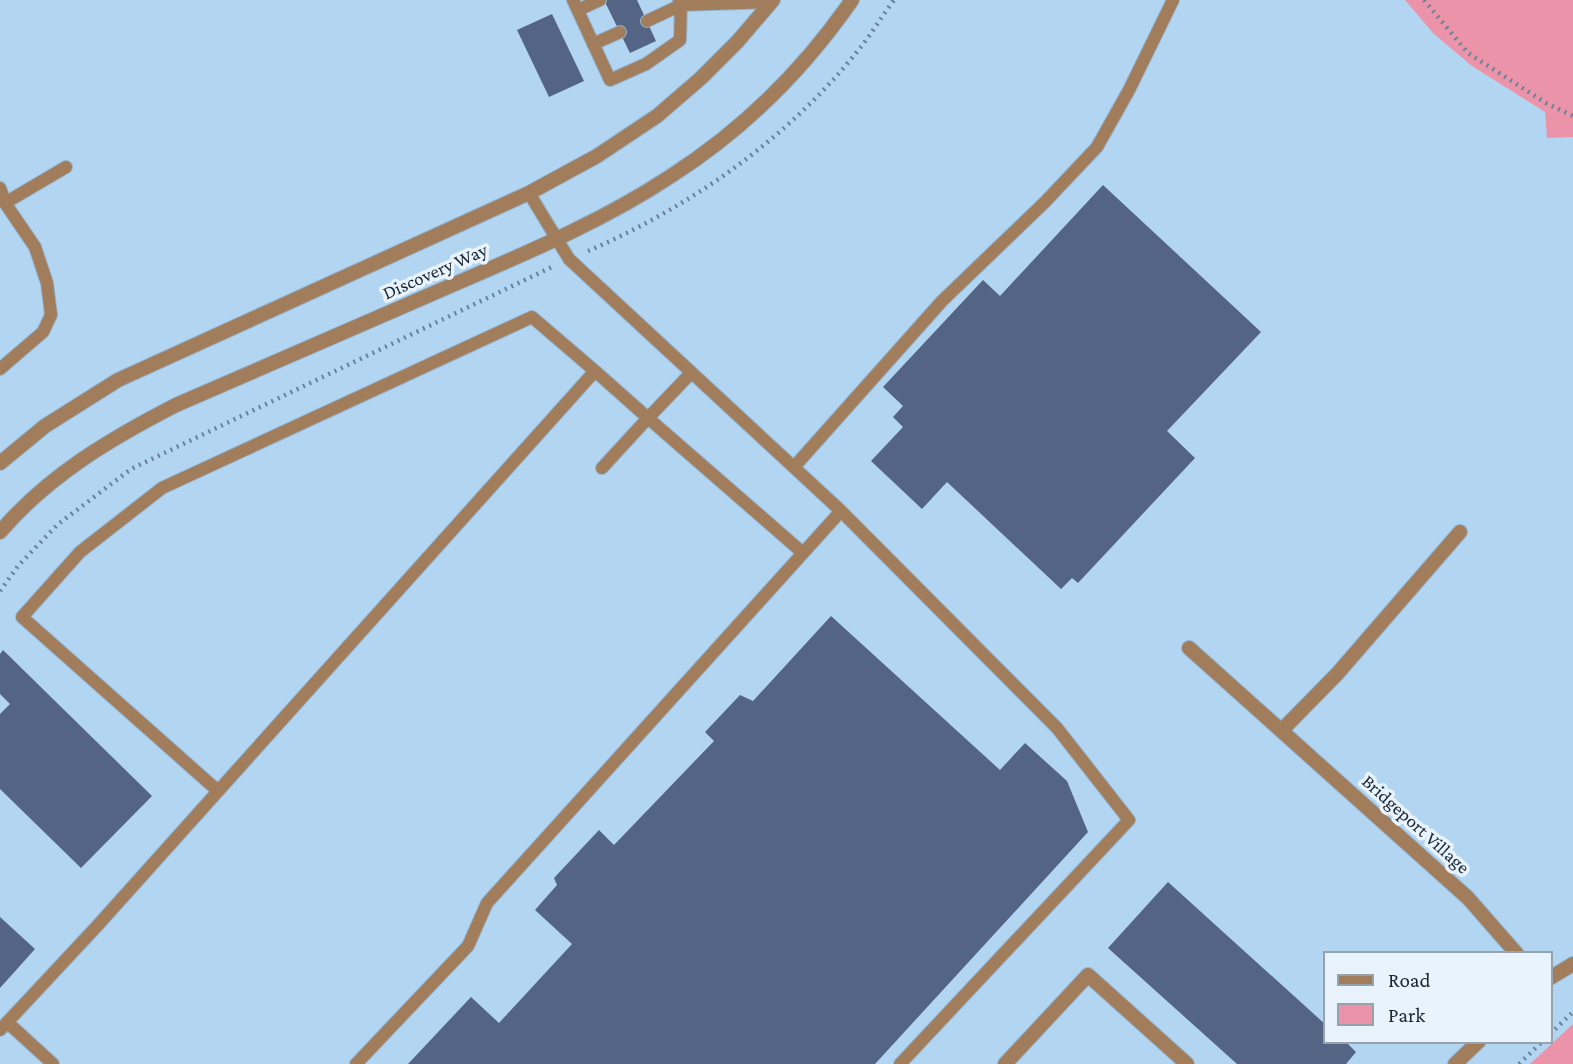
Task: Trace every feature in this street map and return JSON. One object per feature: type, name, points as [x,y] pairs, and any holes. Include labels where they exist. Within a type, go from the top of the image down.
[{"type":"street","name":"Discovery Way","points":[[0,532],[49,483],[83,457],[140,424],[176,405],[557,239],[672,176],[740,126],[800,67],[852,0]]},
{"type":"street","name":"Discovery Way","points":[[0,463],[45,426],[118,380],[529,193],[597,156],[657,116],[710,69],[773,1]]},
{"type":"street","points":[[1282,730],[1337,674],[1461,532]]},
{"type":"street","name":"Bridgeport Village","points":[[1189,648],[1468,898],[1515,952]]},
{"type":"street","points":[[1552,977],[1573,964]]},
{"type":"street","points":[[1005,1064],[1087,975],[1187,1064]]},
{"type":"street","points":[[1455,1064],[1477,1043]]},
{"type":"lane","points":[[600,0],[575,5],[610,80],[646,64],[680,40],[680,3]]},
{"type":"lane","points":[[794,467],[942,301],[1045,202],[1097,147],[1129,90],[1173,0]]},
{"type":"lane","points":[[646,21],[680,3],[773,1]]},
{"type":"lane","points":[[593,44],[620,32]]},
{"type":"lane","points":[[5,203],[66,167]]},
{"type":"lane","points":[[0,188],[5,203],[35,247],[47,283],[51,315],[43,332],[0,369]]},
{"type":"lane","points":[[529,193],[569,259],[841,511],[1057,728],[1129,820],[900,1064]]},
{"type":"lane","points":[[218,791],[22,617],[80,552],[162,488],[532,317],[803,553]]},
{"type":"lane","points":[[53,1064],[4,1026],[595,371]]},
{"type":"lane","points":[[602,468],[691,373]]},
{"type":"lane","points":[[356,1064],[468,946],[487,903],[841,511]]},
{"type":"path","points":[[1424,0],[1468,53],[1546,103],[1573,116]]},
{"type":"path","points":[[1552,1032],[1573,1012]]},
{"type":"path","points":[[1519,1064],[1541,1043]]},
{"type":"green space","points":[[1405,0],[1573,0],[1573,137],[1547,138],[1545,112],[1472,66],[1433,33]]},
{"type":"green space","points":[[1573,1024],[1573,1064],[1530,1064]]},
{"type":"building","points":[[604,0],[637,0],[656,41],[630,53]]},
{"type":"building","points":[[552,14],[584,81],[549,97],[517,30]]},
{"type":"building","points":[[1103,185],[1261,332],[1167,431],[1195,458],[1078,583],[1072,578],[1061,589],[947,482],[922,509],[871,461],[903,427],[893,417],[903,406],[883,387],[983,280],[1000,296]]},
{"type":"building","points":[[831,616],[1000,770],[1025,743],[1067,781],[1088,832],[875,1064],[408,1064],[471,997],[499,1023],[572,944],[535,910],[557,885],[554,878],[599,830],[614,845],[714,741],[705,732],[740,695],[753,701]]},
{"type":"building","points":[[3,650],[152,796],[81,868],[0,789],[0,714],[10,704],[0,694],[0,654]]},
{"type":"building","points":[[1168,882],[1324,1023],[1324,1043],[1347,1043],[1356,1052],[1346,1064],[1237,1064],[1108,948]]},
{"type":"building","points":[[0,917],[35,949],[0,988]]}]
